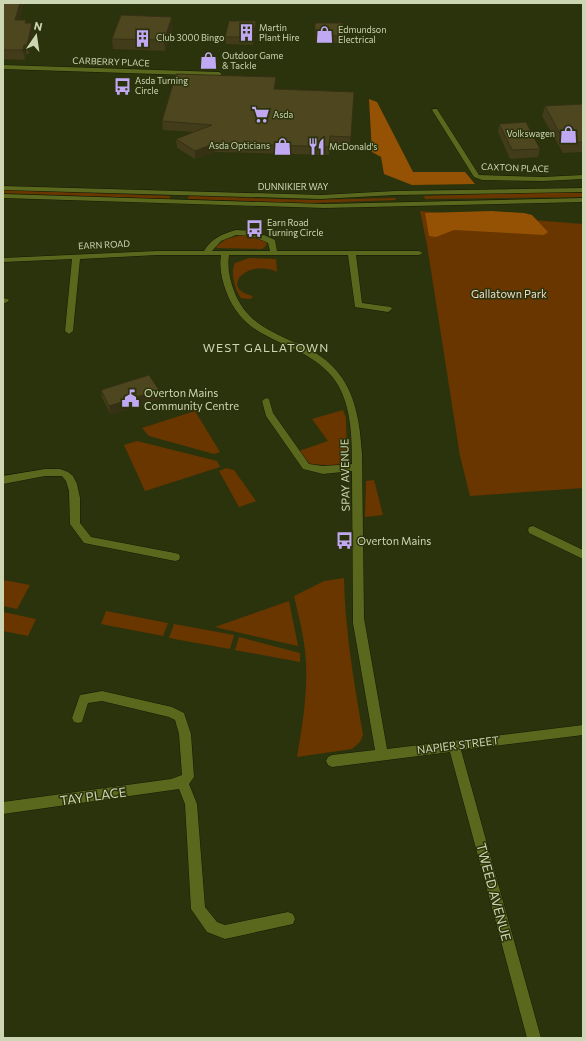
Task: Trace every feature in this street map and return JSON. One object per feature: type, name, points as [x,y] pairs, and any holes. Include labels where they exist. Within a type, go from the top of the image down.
[{"type":"street","name":"CARBERRY PLACE","points":[[3,67],[218,74]]},
{"type":"street","name":"CAXTON PLACE","points":[[436,110],[476,176],[482,178],[543,179],[583,177]]},
{"type":"street","name":"DUNNIKIER WAY","points":[[3,188],[321,197],[395,193],[583,190]]},
{"type":"street","name":"DUNNIKIER WAY","points":[[3,196],[324,206],[583,200]]},
{"type":"street","points":[[206,254],[213,242],[222,236],[233,233],[261,235],[272,242],[274,254]]},
{"type":"street","name":"EARN ROAD","points":[[3,260],[150,253],[419,253]]},
{"type":"street","name":"SPAY AVENUE","points":[[225,253],[225,273],[230,295],[236,308],[247,320],[271,337],[313,356],[333,371],[342,384],[348,398],[356,433],[358,616],[377,735],[382,754]]},
{"type":"street","points":[[352,253],[358,305],[388,309]]},
{"type":"street","points":[[69,331],[76,256]]},
{"type":"street","points":[[266,401],[269,414],[306,467],[323,470],[357,467]]},
{"type":"street","points":[[3,480],[60,472],[65,474],[69,480],[77,501],[75,524],[88,540],[175,557]]},
{"type":"street","points":[[533,530],[583,556]]},
{"type":"street","points":[[78,718],[84,699],[102,696],[172,712],[180,717],[185,734],[188,777],[182,782],[191,804],[198,909],[212,927],[225,932],[288,919]]},
{"type":"street","name":"NAPIER STREET","points":[[332,761],[583,730]]},
{"type":"street","name":"TWEED AVENUE","points":[[454,746],[534,1038]]},
{"type":"street","name":"TAY PLACE","points":[[3,808],[171,785],[182,782]]},
{"type":"green space","points":[[3,190],[170,196],[170,199],[3,193]]},
{"type":"green space","points":[[583,193],[583,197],[425,199],[424,196]]},
{"type":"green space","points":[[189,196],[309,200],[395,198],[396,200],[312,203],[188,199]]},
{"type":"green space","name":"Gallatown Park","points":[[420,211],[583,224],[583,488],[470,496],[460,456],[427,245]]},
{"type":"green space","points":[[241,235],[257,236],[267,242],[266,246],[262,249],[217,248],[216,246],[227,239]]},
{"type":"green space","points":[[249,258],[276,259],[277,272],[266,269],[256,269],[247,271],[241,276],[238,281],[238,287],[243,292],[253,296],[251,299],[241,298],[235,286],[233,276],[235,263]]},
{"type":"green space","points":[[343,410],[346,418],[347,461],[339,466],[310,464],[299,451],[328,441],[312,419]]},
{"type":"green space","points":[[195,411],[220,452],[214,454],[149,436],[142,428]]},
{"type":"green space","points":[[137,441],[217,461],[220,467],[145,491],[124,445]]},
{"type":"green space","points":[[226,468],[234,470],[256,501],[239,507],[219,471]]},
{"type":"green space","points":[[374,480],[383,515],[365,517],[366,481]]},
{"type":"green space","points":[[344,578],[348,637],[363,735],[360,742],[352,749],[297,757],[305,704],[306,663],[303,636],[294,596],[324,581]]},
{"type":"green space","points":[[3,580],[30,585],[17,609],[3,606]]},
{"type":"green space","points":[[289,601],[298,646],[215,627]]},
{"type":"green space","points":[[106,611],[168,623],[163,636],[101,624]]},
{"type":"green space","points":[[3,612],[36,619],[28,636],[3,631]]},
{"type":"green space","points":[[174,624],[234,635],[230,649],[169,638]]},
{"type":"green space","points":[[239,637],[300,653],[300,662],[235,650]]},
{"type":"shaded area","points":[[369,99],[377,102],[413,172],[465,172],[475,184],[412,185],[384,174],[381,157],[372,152]]},
{"type":"shaded area","points":[[491,211],[524,213],[532,215],[548,232],[544,235],[454,230],[436,237],[429,236],[425,213]]},
{"type":"building","points":[[4,3],[20,3],[15,20],[26,20],[25,23],[32,23],[27,45],[24,45],[23,50],[3,50]]},
{"type":"building","points":[[121,15],[172,17],[164,40],[112,39]]},
{"type":"building","points":[[229,21],[256,21],[253,37],[225,37]]},
{"type":"building","points":[[315,23],[343,23],[342,36],[315,35]]},
{"type":"building","name":"Asda","points":[[176,74],[276,77],[274,89],[354,92],[351,137],[330,136],[329,147],[215,143],[195,151],[176,139],[212,125],[162,121]]},
{"type":"building","name":"Volkswagen","points":[[583,104],[583,142],[565,143],[545,106]]},
{"type":"building","points":[[526,122],[540,149],[512,150],[499,124]]},
{"type":"building","points":[[149,375],[159,390],[109,406],[101,390]]},
{"type":"place","name":"Martin Plant Hire","points":[[246,33]]},
{"type":"place","name":"Edmundson Electrical","points":[[325,35]]},
{"type":"place","name":"Club 3000 Bingo","points":[[143,38]]},
{"type":"place","name":"Outdoor Game & Tackle","points":[[209,61]]},
{"type":"place","name":"Asda Turning Circle","points":[[122,86]]},
{"type":"place","name":"Asda","points":[[260,115]]},
{"type":"place","name":"Volkswagen","points":[[568,134]]},
{"type":"place","name":"Asda Opticians","points":[[283,146]]},
{"type":"place","name":"McDonald's","points":[[316,147]]},
{"type":"place","name":"Earn Road Turning Circle","points":[[254,228]]},
{"type":"place","name":"Overton Mains Community Centre","points":[[131,399]]},
{"type":"place","name":"Overton Mains","points":[[344,541]]},
{"type":"district","name":"WEST GALLATOWN","points":[[266,348]]}]
